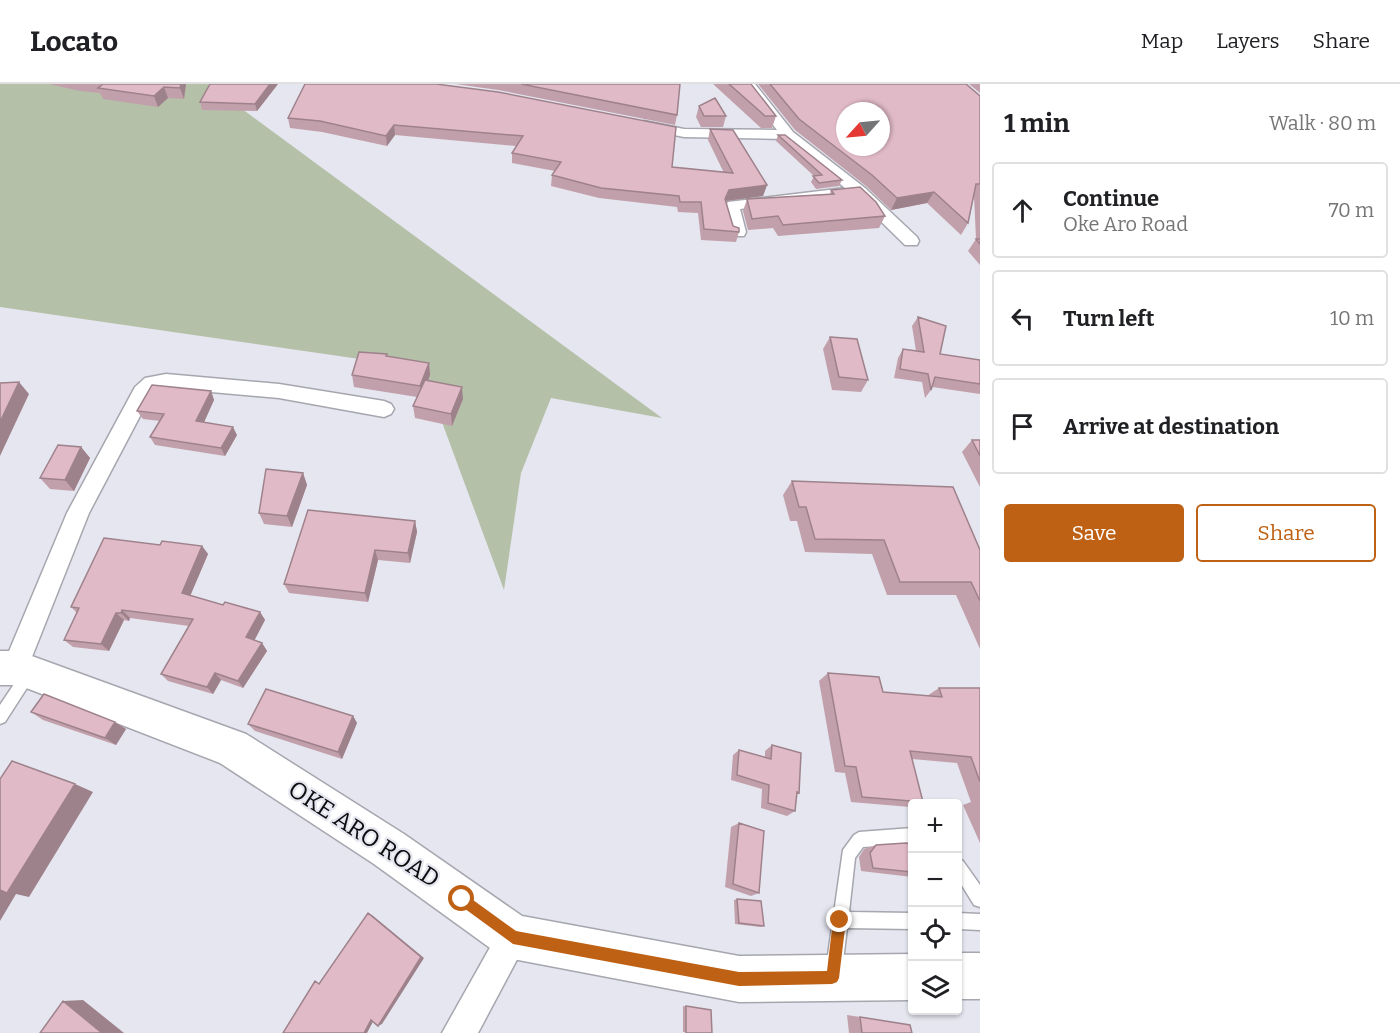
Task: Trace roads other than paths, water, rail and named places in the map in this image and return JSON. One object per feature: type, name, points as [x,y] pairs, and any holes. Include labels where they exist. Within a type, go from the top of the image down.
[{"type":"main road","name":"OKE ARO ROAD","points":[[15,669],[232,748],[390,849],[513,937],[739,979],[908,976]]},
{"type":"main road","points":[[962,976],[980,976]]},
{"type":"street","points":[[748,84],[788,135],[859,191],[911,241]]},
{"type":"street","points":[[627,122],[684,133],[788,135]]},
{"type":"street","points":[[738,232],[732,209],[734,205],[859,191]]},
{"type":"street","points":[[15,669],[78,513],[142,392],[152,383],[166,381],[279,391],[384,409]]},
{"type":"street","points":[[459,1033],[513,937]]},
{"type":"lane","points":[[0,717],[15,669]]},
{"type":"lane","points":[[832,978],[848,855],[859,840],[908,836]]},
{"type":"lane","points":[[962,873],[980,900]]},
{"type":"lane","points":[[840,920],[908,921]]},
{"type":"lane","points":[[962,921],[980,922]]}]
